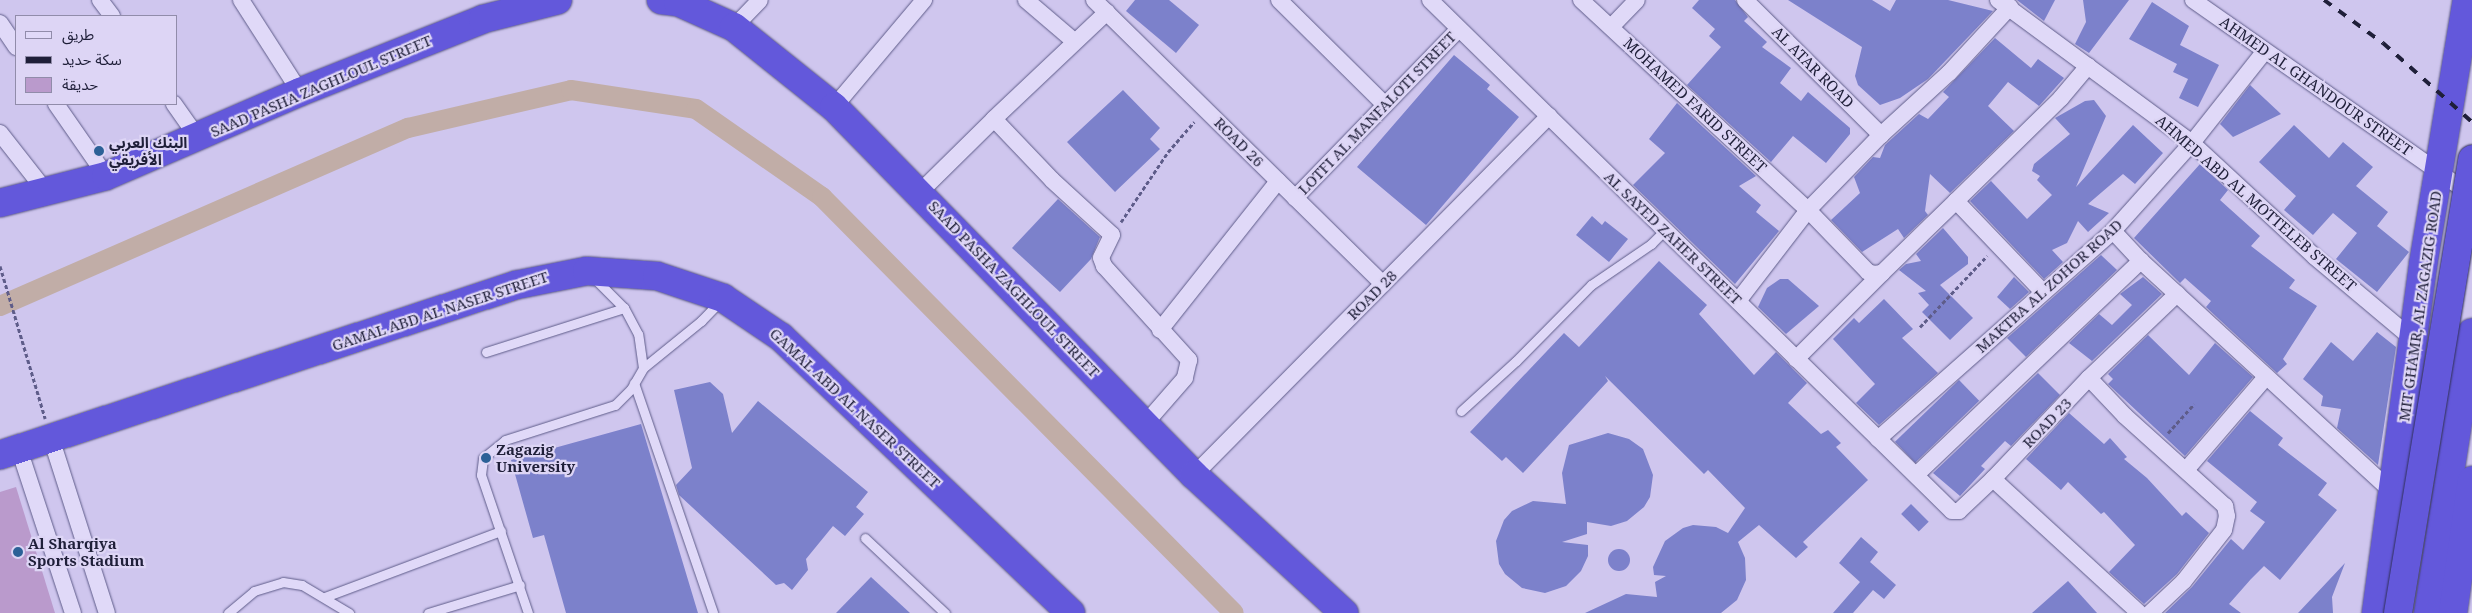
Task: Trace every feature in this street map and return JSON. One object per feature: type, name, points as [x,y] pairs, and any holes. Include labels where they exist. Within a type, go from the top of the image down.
[{"type":"highway","name":"SAAD PASHA ZAGHLOUL STREET","points":[[0,203],[47,193],[106,176],[198,138],[300,92],[483,19],[558,0]]},
{"type":"highway","name":"SAAD PASHA ZAGHLOUL STREET","points":[[661,0],[678,2],[734,27],[834,107],[920,192],[1194,475],[1337,609]]},
{"type":"highway","name":"MIT GHAMR, AL ZAGAZIG ROAD","points":[[2376,613],[2414,340],[2467,0]]},
{"type":"highway","name":"MIT GHAMR, AL ZAGAZIG ROAD","points":[[2398,613],[2472,160]]},
{"type":"highway","name":"GAMAL ABD AL NASER STREET","points":[[9,452],[516,285],[587,271],[656,276],[723,298],[760,321],[814,367],[1071,613]]},
{"type":"highway","points":[[2428,613],[2472,332]]},
{"type":"highway","points":[[2452,613],[2472,480]]},
{"type":"street","points":[[100,0],[111,15]]},
{"type":"street","points":[[241,0],[300,92]]},
{"type":"street","points":[[734,27],[760,0]]},
{"type":"street","points":[[834,107],[924,0]]},
{"type":"street","points":[[1026,0],[1074,41]]},
{"type":"street","name":"ROAD 26","points":[[1094,0],[1383,284]]},
{"type":"street","points":[[1279,0],[1385,105]]},
{"type":"street","name":"AL SAYED ZAHER STREET","points":[[1430,0],[1916,475]]},
{"type":"street","name":"MOHAMED FARID STREET","points":[[1581,0],[1808,210],[1868,272],[1882,273]]},
{"type":"street","points":[[1611,27],[1637,0]]},
{"type":"street","name":"AL ATAR ROAD","points":[[1745,0],[1881,135]]},
{"type":"street","name":"AHMED AL GHANDOUR STREET","points":[[2193,0],[2472,195]]},
{"type":"street","points":[[1738,301],[1808,210],[1881,135],[1949,73],[2004,4]]},
{"type":"street","name":"AHMED ABD AL MOTTELEB STREET","points":[[2004,4],[2192,143],[2316,257],[2414,340]]},
{"type":"street","points":[[920,192],[1074,41],[1107,12]]},
{"type":"street","points":[[0,23],[15,46]]},
{"type":"street","name":"LOTFI AL MANFALOTI STREET","points":[[1295,198],[1459,29]]},
{"type":"street","name":"MAKTBA AL ZOHOR ROAD","points":[[1878,439],[2042,291],[2113,231],[2192,143],[2265,51]]},
{"type":"street","points":[[1796,359],[2061,98],[2088,66]]},
{"type":"street","points":[[57,105],[106,176]]},
{"type":"street","points":[[175,105],[198,138]]},
{"type":"street","name":"ROAD 28","points":[[1194,475],[1550,116]]},
{"type":"street","points":[[994,119],[1052,180],[1112,235],[1101,258],[1104,266],[1160,330],[1186,356],[1189,368],[1185,378],[1144,425]]},
{"type":"street","points":[[0,133],[47,193]]},
{"type":"street","points":[[1160,330],[1278,181]]},
{"type":"street","points":[[1956,201],[1996,246],[2042,291]]},
{"type":"street","points":[[2113,231],[2176,294],[2394,494]]},
{"type":"street","points":[[1916,475],[2141,261]]},
{"type":"street","name":"ROAD 23","points":[[1916,475],[1957,512],[1993,479],[2090,378],[2176,294]]},
{"type":"street","points":[[2186,470],[2266,377]]},
{"type":"street","points":[[2090,378],[2124,416],[2225,506],[2227,516],[2224,530],[2184,581],[2150,613]]},
{"type":"street","points":[[51,438],[107,613]]},
{"type":"street","points":[[9,452],[73,613]]},
{"type":"street","points":[[1993,479],[2139,613]]},
{"type":"lane","points":[[1461,412],[1516,361],[1591,285],[1652,244],[1665,230]]},
{"type":"lane","points":[[587,271],[624,308],[638,334],[643,368]]},
{"type":"lane","points":[[528,613],[520,584],[481,475],[483,458],[506,440],[615,405],[624,399],[643,368],[701,321],[723,298]]},
{"type":"lane","points":[[486,352],[624,308]]},
{"type":"lane","points":[[634,383],[712,613]]},
{"type":"lane","points":[[324,598],[501,531]]},
{"type":"lane","points":[[865,538],[945,613]]},
{"type":"lane","points":[[228,613],[254,591],[283,582],[302,585],[349,613]]},
{"type":"lane","points":[[428,613],[520,584]]},
{"type":"path","points":[[1112,235],[1168,152],[1205,109]]},
{"type":"path","points":[[1920,327],[1996,246]]},
{"type":"path","points":[[0,266],[51,438]]},
{"type":"path","points":[[2158,445],[2194,404]]},
{"type":"green space","name":"Al Sharqiya Sports Stadium","points":[[16,487],[55,613],[0,613],[0,492]]},
{"type":"building","points":[[1135,0],[1169,0],[1199,25],[1176,53],[1126,11]]},
{"type":"building","points":[[1699,0],[1735,0],[1748,17],[1744,21],[1767,42],[1762,47],[1791,68],[1780,83],[1801,101],[1808,92],[1850,128],[1850,134],[1826,163],[1793,136],[1771,162],[1687,85],[1721,47],[1709,36],[1715,29],[1692,8]]},
{"type":"building","points":[[1788,0],[1872,0],[1890,11],[1896,0],[1948,0],[1993,11],[1928,79],[1900,98],[1880,105],[1858,85],[1855,76],[1862,47]]},
{"type":"building","points":[[2017,0],[2055,0],[2044,21]]},
{"type":"building","points":[[2083,0],[2129,0],[2089,53],[2075,44],[2086,22]]},
{"type":"building","points":[[2152,2],[2189,26],[2180,45],[2219,65],[2198,107],[2179,98],[2188,79],[2173,72],[2177,64],[2129,39]]},
{"type":"building","points":[[1995,38],[2031,68],[2038,59],[2064,78],[2039,106],[2008,82],[1988,106],[2014,131],[1950,193],[1930,174],[1925,211],[1928,215],[1904,238],[1898,229],[1862,252],[1831,220],[1860,193],[1854,177],[1873,157],[1880,158],[1885,145],[1919,114],[1928,119],[1949,97],[1943,92]]},
{"type":"building","points":[[1454,55],[1490,85],[1487,89],[1519,117],[1426,225],[1357,167]]},
{"type":"building","points":[[2250,85],[2281,114],[2233,137],[2220,124]]},
{"type":"building","points":[[1123,90],[1160,128],[1150,139],[1160,149],[1115,192],[1067,142]]},
{"type":"building","points":[[2094,100],[2106,116],[2076,187],[2133,125],[2163,153],[2135,184],[2123,174],[2088,204],[2109,213],[2088,232],[2078,221],[2067,243],[2052,250],[2063,262],[2044,279],[1970,201],[1991,181],[2027,219],[2052,195],[2037,180],[2040,176],[2032,171],[2034,164],[2070,134],[2055,118],[2085,101]]},
{"type":"building","points":[[1677,103],[1756,176],[1739,186],[1761,205],[1756,212],[1779,231],[1735,284],[1633,185],[1665,153],[1649,139]]},
{"type":"building","points":[[2294,125],[2329,158],[2343,142],[2373,167],[2356,186],[2388,212],[2377,226],[2409,252],[2377,292],[2336,259],[2357,233],[2333,213],[2313,235],[2284,210],[2296,196],[2259,162]]},
{"type":"building","points":[[2200,164],[2228,190],[2220,200],[2260,236],[2251,246],[2295,280],[2289,288],[2317,306],[2283,359],[2287,364],[2277,373],[2206,307],[2211,301],[2185,278],[2180,283],[2134,238]]},
{"type":"building","points":[[1058,199],[1100,237],[1091,259],[1060,292],[1012,248]]},
{"type":"building","points":[[1592,216],[1602,225],[1605,221],[1628,239],[1609,262],[1576,235]]},
{"type":"building","points":[[1943,228],[1968,257],[1968,264],[1940,285],[1973,318],[1950,340],[1922,312],[1929,305],[1918,293],[1926,291],[1899,270],[1906,264],[1921,261],[1916,254]]},
{"type":"building","points":[[2101,255],[2117,270],[2026,357],[2007,338]]},
{"type":"building","points":[[1659,261],[1707,305],[1699,314],[1754,375],[1776,352],[1807,383],[1788,403],[1821,434],[1828,430],[1841,443],[1836,447],[1868,480],[1803,542],[1808,547],[1796,558],[1759,525],[1738,542],[1745,558],[1746,580],[1737,600],[1721,613],[1585,613],[1626,594],[1657,597],[1655,582],[1666,576],[1654,575],[1653,567],[1665,541],[1683,528],[1693,525],[1716,527],[1728,533],[1745,508],[1708,470],[1704,474],[1605,376],[1608,381],[1523,473],[1506,457],[1502,461],[1470,432],[1564,333],[1579,347]]},
{"type":"building","points":[[2014,277],[2029,292],[2010,309],[1997,297]]},
{"type":"building","points":[[2143,277],[2162,294],[2092,361],[2069,343],[2099,314],[2112,325],[2132,305],[2120,294]]},
{"type":"building","points":[[1780,279],[1788,279],[1819,306],[1786,334],[1758,307],[1767,288]]},
{"type":"building","points":[[1884,299],[1913,329],[1902,338],[1938,373],[1879,425],[1856,403],[1875,384],[1833,339],[1854,318],[1859,323]]},
{"type":"building","points":[[2377,332],[2396,347],[2378,465],[2337,428],[2341,409],[2321,406],[2323,396],[2303,379],[2331,342],[2353,361]]},
{"type":"building","points":[[2148,335],[2189,375],[2215,343],[2253,377],[2185,456],[2108,384],[2113,379],[2108,374]]},
{"type":"building","points":[[2038,373],[2060,395],[2011,446],[2005,441],[1981,466],[1985,469],[1960,496],[1933,473]]},
{"type":"building","points":[[1959,380],[1979,401],[1915,463],[1895,442]]},
{"type":"building","points":[[710,382],[723,394],[732,433],[758,401],[868,492],[856,507],[864,514],[845,536],[833,526],[806,559],[808,570],[792,590],[784,583],[776,585],[679,495],[676,485],[692,468],[674,390]]},
{"type":"building","points":[[2250,411],[2283,438],[2278,445],[2327,483],[2318,495],[2337,510],[2280,580],[2264,566],[2251,579],[2229,604],[2241,613],[2165,613],[2192,587],[2231,539],[2243,550],[2265,522],[2250,511],[2257,502],[2207,461]]},
{"type":"building","points":[[2069,413],[2104,444],[2110,438],[2127,457],[2124,459],[2147,478],[2182,516],[2186,512],[2209,533],[2177,574],[2144,604],[2109,572],[2135,545],[2104,512],[2101,514],[2068,482],[2061,490],[2026,459]]},
{"type":"building","points":[[641,424],[698,613],[566,613],[544,535],[533,538],[511,460]]},
{"type":"building","points":[[1608,433],[1629,439],[1643,449],[1653,475],[1650,497],[1644,507],[1627,521],[1611,526],[1587,522],[1587,534],[1562,542],[1588,545],[1588,556],[1581,571],[1566,586],[1545,593],[1522,588],[1505,574],[1499,564],[1496,541],[1504,520],[1512,511],[1533,501],[1566,504],[1562,473],[1569,445]]},
{"type":"building","points":[[1911,504],[1929,522],[1919,532],[1901,514]]},
{"type":"building","points":[[1861,537],[1878,552],[1870,562],[1896,585],[1884,599],[1873,590],[1853,613],[1833,613],[1860,582],[1839,563]]},
{"type":"building","points":[[1619,549],[1627,552],[1630,560],[1627,568],[1619,571],[1611,568],[1608,560],[1611,552]]},
{"type":"building","points":[[2345,563],[2332,597],[2333,613],[2298,613]]},
{"type":"building","points":[[871,577],[910,613],[836,613]]},
{"type":"building","points":[[2068,581],[2097,613],[2032,613]]},
{"type":"waterway","points":[[0,306],[408,128],[571,90],[696,109],[822,197],[1234,613]]},
{"type":"railway","points":[[2324,0],[2383,43],[2472,122]]},
{"type":"place","name":"البنك العربي الأفريقي","points":[[99,151]]},
{"type":"place","name":"Zagazig University","points":[[486,458]]},
{"type":"place","name":"Al Sharqiya Sports Stadium","points":[[18,552]]}]
